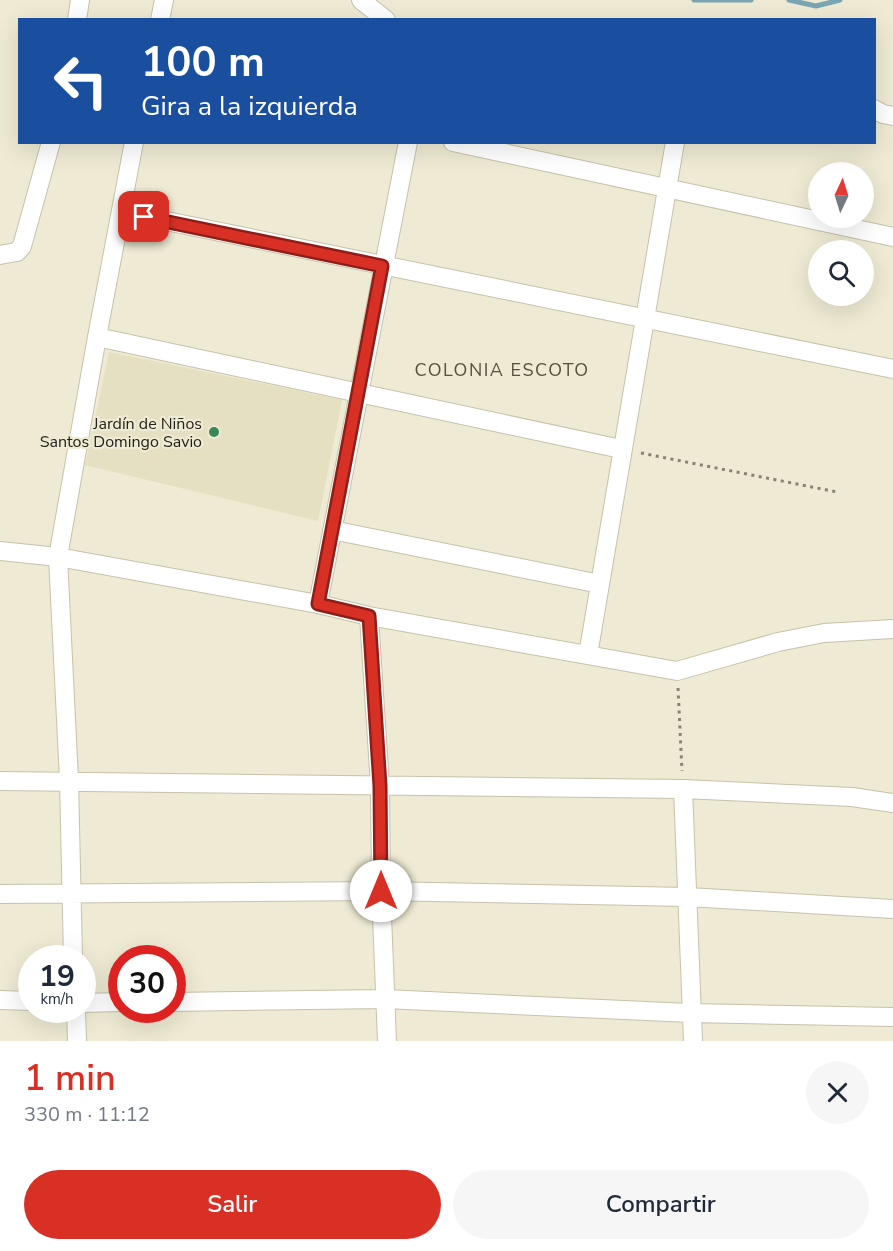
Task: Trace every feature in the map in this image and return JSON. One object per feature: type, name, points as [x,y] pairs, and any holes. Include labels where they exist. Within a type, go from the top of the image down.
[{"type":"street","points":[[77,18],[80,0]]},
{"type":"street","points":[[160,18],[164,0]]},
{"type":"street","points":[[361,0],[384,18]]},
{"type":"street","points":[[876,110],[893,116]]},
{"type":"street","points":[[0,255],[16,252],[22,246],[50,144]]},
{"type":"street","points":[[72,945],[69,780],[58,557],[96,337],[134,144]]},
{"type":"street","points":[[318,604],[408,144]]},
{"type":"street","points":[[462,144],[893,237]]},
{"type":"street","points":[[588,656],[621,449],[675,144]]},
{"type":"street","points":[[122,213],[893,369]]},
{"type":"street","points":[[96,337],[621,449]]},
{"type":"street","points":[[332,530],[600,584]]},
{"type":"street","points":[[0,551],[58,557],[677,671],[778,642],[824,633],[893,629]]},
{"type":"street","points":[[369,616],[380,786],[381,891],[387,1041]]},
{"type":"street","points":[[0,781],[69,780],[683,789],[852,797],[893,803]]},
{"type":"street","points":[[683,789],[690,1013],[693,1041]]},
{"type":"street","points":[[0,894],[381,891],[688,897],[893,909]]},
{"type":"street","points":[[186,1002],[385,999],[690,1013],[893,1017]]},
{"type":"street","points":[[0,1000],[18,1001]]},
{"type":"street","points":[[76,1023],[77,1041]]},
{"type":"path","points":[[621,449],[837,492]]},
{"type":"path","points":[[677,671],[683,789]]},
{"type":"shaded area","name":"Jardín de Niños Santos Domingo Savio","points":[[109,352],[342,400],[318,521],[85,465]]},
{"type":"waterway","points":[[694,0],[751,0]]},
{"type":"waterway","points":[[789,0],[816,6],[840,0]]},
{"type":"place","name":"Jardín de Niños Santos Domingo Savio","points":[[214,432]]},
{"type":"district","name":"COLONIA ESCOTO","points":[[502,370]]},
{"type":"route","points":[[144,217],[382,266],[318,604],[369,616],[380,786],[381,891]]}]
